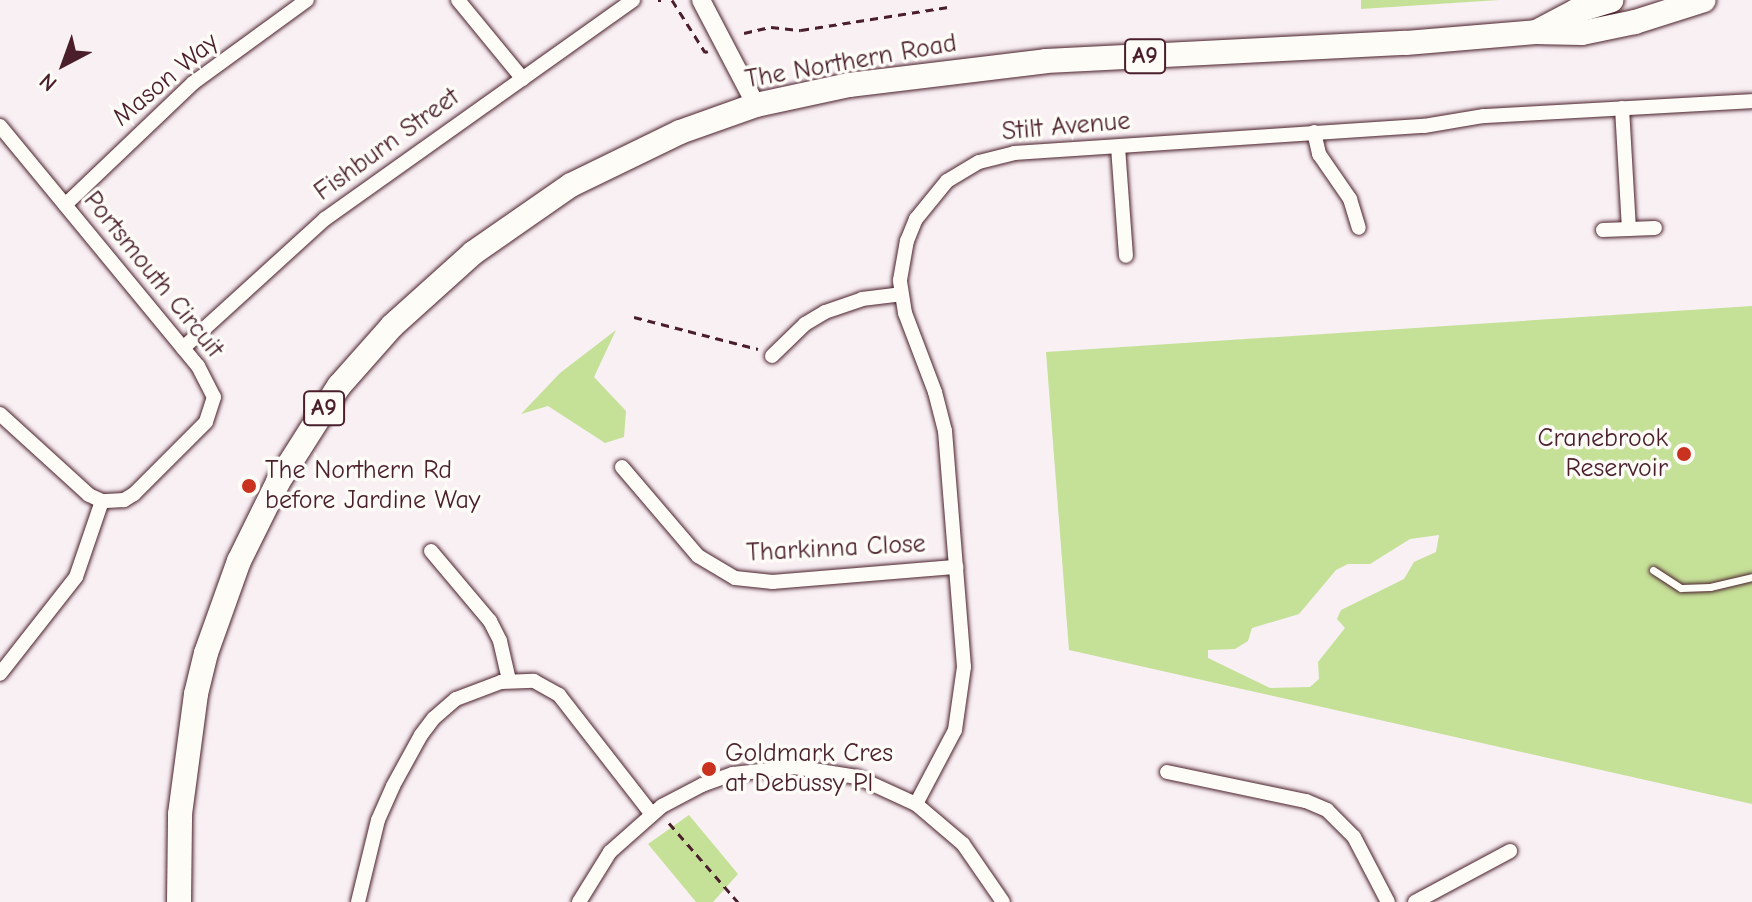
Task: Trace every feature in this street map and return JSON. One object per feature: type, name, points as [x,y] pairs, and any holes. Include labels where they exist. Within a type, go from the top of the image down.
[{"type":"highway","name":"The Northern Road","points":[[1536,32],[1576,11],[1611,0]]},
{"type":"highway","name":"The Northern Road","points":[[179,902],[180,814],[196,694],[206,653],[239,561],[278,482],[339,386],[428,292],[542,203],[648,145],[756,105],[849,85],[1005,64],[1536,32],[1582,33],[1635,22],[1704,0]]},
{"type":"street","name":"Mason Way","points":[[65,205],[193,83],[307,0]]},
{"type":"street","points":[[458,0],[523,79]]},
{"type":"street","name":"Fishburn Street","points":[[183,348],[325,219],[423,146],[633,0]]},
{"type":"street","points":[[701,0],[756,105]]},
{"type":"street","name":"Stilt Avenue","points":[[916,804],[950,743],[960,709],[964,667],[945,431],[901,294],[901,266],[910,231],[932,196],[957,174],[1002,154],[1752,101]]},
{"type":"street","points":[[1622,108],[1629,229]]},
{"type":"street","name":"Portsmouth Circuit","points":[[0,126],[211,386],[211,415],[134,494],[124,500],[102,501]]},
{"type":"street","points":[[1314,132],[1319,154],[1350,199],[1359,228]]},
{"type":"street","points":[[1118,147],[1126,256]]},
{"type":"street","points":[[1603,230],[1655,228]]},
{"type":"street","points":[[772,356],[805,324],[825,312],[862,299],[901,294]]},
{"type":"street","points":[[0,414],[89,495],[102,501],[76,577],[0,674]]},
{"type":"street","name":"Tharkinna Close","points":[[622,467],[698,556],[735,578],[773,582],[956,567]]},
{"type":"street","points":[[431,551],[490,621],[500,641],[509,680]]},
{"type":"street","points":[[358,902],[378,820],[400,772],[427,726],[456,699],[509,680],[534,681],[559,695],[651,813]]},
{"type":"street","points":[[579,902],[610,852],[651,813],[717,779],[784,767],[820,769],[857,777],[916,804],[963,844],[1003,902]]},
{"type":"street","points":[[1167,772],[1306,801],[1327,810],[1354,837],[1388,902]]},
{"type":"street","points":[[1415,902],[1510,851]]},
{"type":"lane","points":[[1653,570],[1681,588],[1710,587],[1752,577]]},
{"type":"path","points":[[672,0],[705,52],[715,48]]},
{"type":"path","points":[[744,33],[771,27],[801,30],[948,7]]},
{"type":"path","points":[[634,317],[754,347],[772,356]]},
{"type":"path","points":[[669,823],[722,887],[729,888],[738,902]]},
{"type":"green space","points":[[1361,0],[1499,0],[1361,9]]},
{"type":"green space","points":[[1752,306],[1752,804],[1069,650],[1046,352]],"holes":[[[1439,535],[1436,552],[1414,562],[1404,579],[1341,610],[1337,619],[1345,628],[1318,662],[1319,679],[1310,687],[1270,688],[1208,658],[1208,650],[1235,649],[1248,641],[1252,628],[1299,614],[1336,570],[1348,564],[1370,564],[1410,539]]]},
{"type":"green space","points":[[616,330],[594,377],[626,411],[624,437],[605,443],[548,406],[521,414],[560,373]]},
{"type":"green space","points":[[689,815],[738,874],[713,902],[696,902],[648,844]]},
{"type":"place","name":"Cranebrook Reservoir","points":[[1684,454]]},
{"type":"place","name":"The Northern Rd before Jardine Way","points":[[249,486]]},
{"type":"place","name":"Goldmark Cres at Debussy Pl","points":[[709,769]]}]
